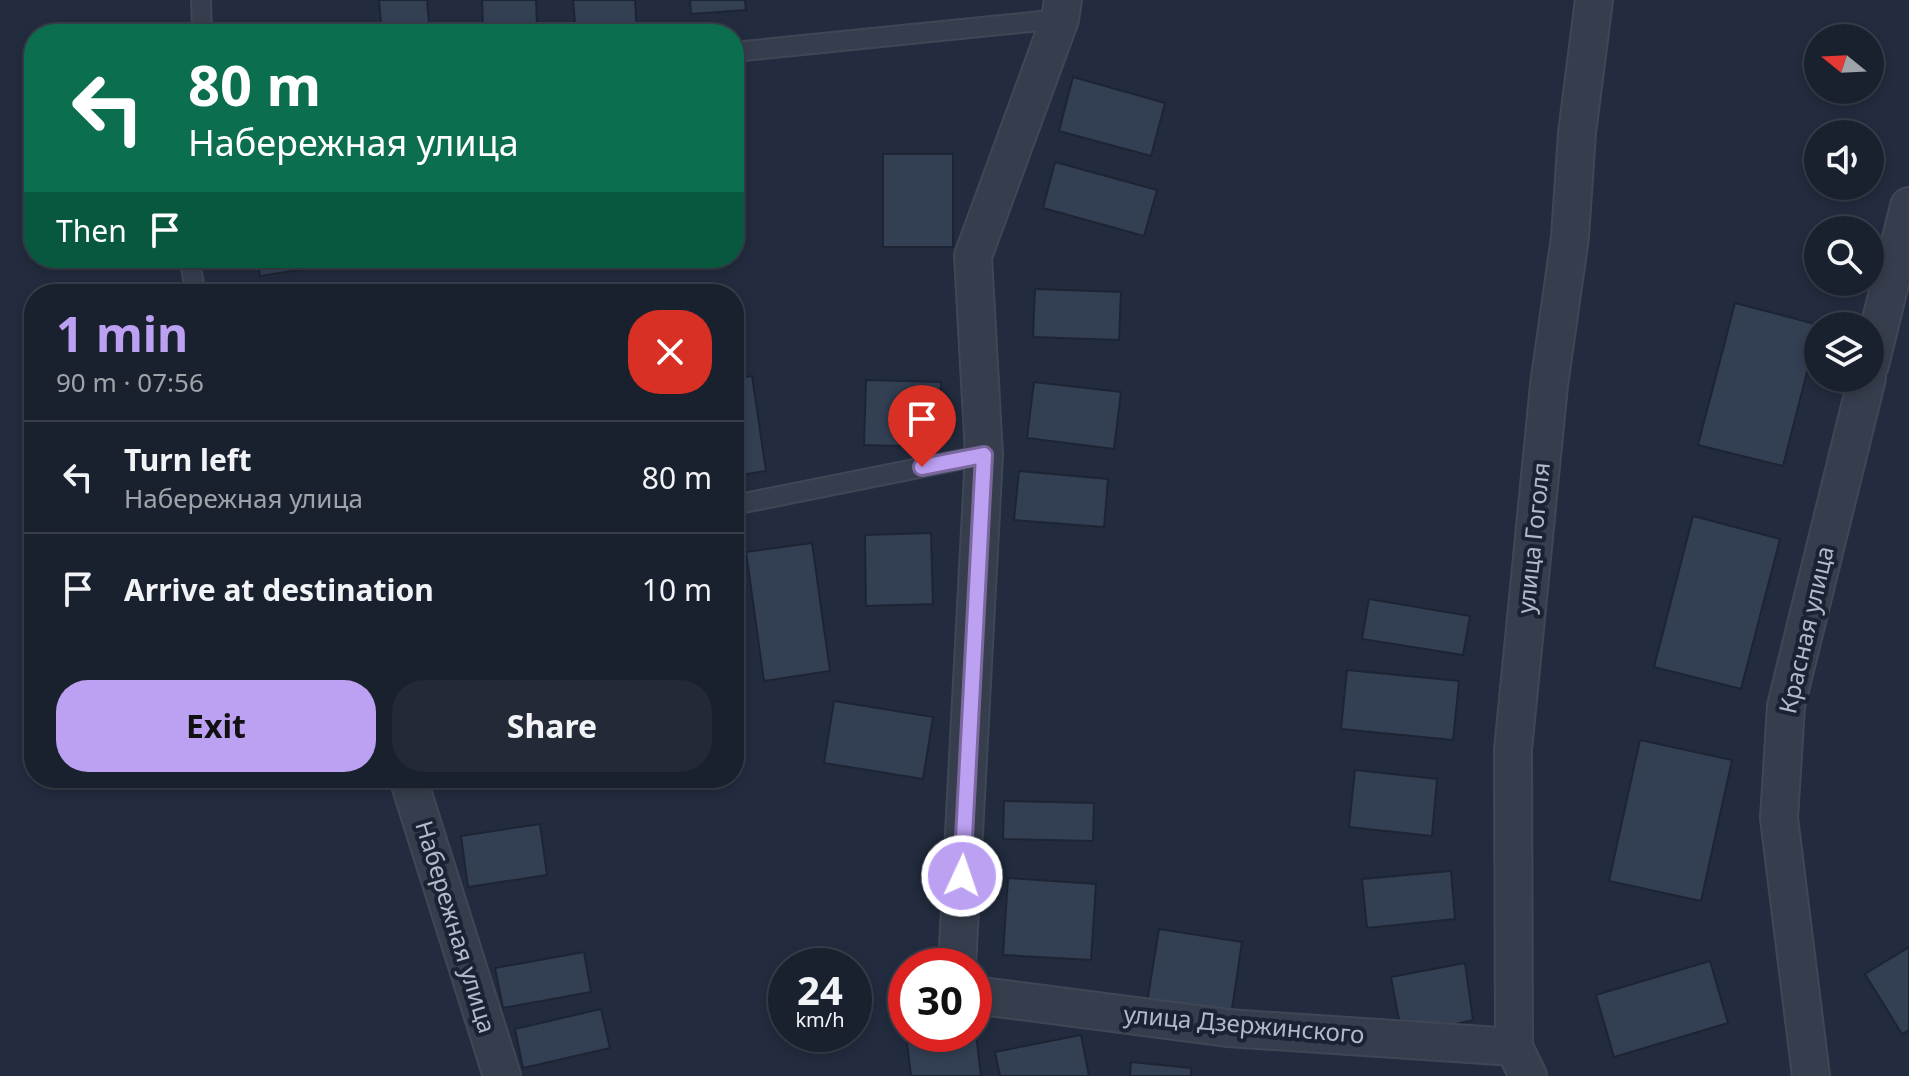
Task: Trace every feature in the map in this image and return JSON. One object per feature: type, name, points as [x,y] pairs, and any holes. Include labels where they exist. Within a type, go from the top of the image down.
[{"type":"street","name":"улица Гоголя","points":[[1521,1061],[1513,750],[1549,385],[1570,237],[1577,133],[1594,0]]},
{"type":"street","points":[[958,948],[984,455],[973,256],[1061,10]]},
{"type":"street","points":[[1883,312],[1909,206]]},
{"type":"street","name":"Красная улица","points":[[1811,1076],[1779,818],[1786,706],[1864,392]]},
{"type":"street","name":"Набережная улица","points":[[411,788],[502,1076]]},
{"type":"street","name":"улица Дзержинского","points":[[992,997],[1521,1061]]},
{"type":"lane","points":[[201,0],[202,24]]},
{"type":"lane","points":[[744,51],[1061,10]]},
{"type":"lane","points":[[744,503],[984,455]]},
{"type":"building","points":[[379,0],[427,0],[429,24],[381,24]]},
{"type":"building","points":[[482,0],[536,0],[537,24],[483,24]]},
{"type":"building","points":[[573,0],[635,0],[636,24],[575,24]]},
{"type":"building","points":[[690,0],[745,0],[746,10],[691,14]]},
{"type":"building","points":[[1073,77],[1165,103],[1151,156],[1059,131]]},
{"type":"building","points":[[883,154],[953,154],[953,247],[883,247]]},
{"type":"building","points":[[1055,162],[1157,190],[1144,236],[1043,208]]},
{"type":"building","points":[[259,268],[312,268],[260,276]]},
{"type":"building","points":[[1035,289],[1121,292],[1119,340],[1033,337]]},
{"type":"building","points":[[1735,303],[1804,321],[1804,384],[1783,466],[1698,445]]},
{"type":"building","points":[[752,376],[766,471],[744,474],[744,377]]},
{"type":"building","points":[[866,380],[941,382],[939,447],[864,445]]},
{"type":"building","points":[[1034,382],[1121,392],[1114,449],[1027,438]]},
{"type":"building","points":[[1019,471],[1108,479],[1104,527],[1014,520]]},
{"type":"building","points":[[1693,516],[1780,539],[1741,689],[1654,667]]},
{"type":"building","points":[[931,533],[933,604],[866,606],[865,535]]},
{"type":"building","points":[[812,543],[830,671],[764,681],[746,552]]},
{"type":"building","points":[[1369,599],[1470,616],[1463,655],[1362,639]]},
{"type":"building","points":[[1347,670],[1459,681],[1453,740],[1341,729]]},
{"type":"building","points":[[834,701],[933,717],[923,779],[824,763]]},
{"type":"building","points":[[1640,740],[1732,760],[1701,901],[1609,881]]},
{"type":"building","points":[[1355,770],[1437,779],[1432,836],[1349,827]]},
{"type":"building","points":[[1004,801],[1094,803],[1093,841],[1003,839]]},
{"type":"building","points":[[540,824],[547,875],[468,887],[461,836]]},
{"type":"building","points":[[1451,871],[1455,919],[1367,928],[1362,879]]},
{"type":"building","points":[[1008,878],[1096,884],[1091,960],[1003,955]]},
{"type":"building","points":[[1159,929],[1242,942],[1231,1016],[1147,1003]]},
{"type":"building","points":[[1909,947],[1909,1030],[1902,1034],[1865,974]]},
{"type":"building","points":[[584,952],[591,992],[503,1008],[495,968]]},
{"type":"building","points":[[1710,961],[1728,1023],[1614,1057],[1596,995]]},
{"type":"building","points":[[1465,963],[1473,1020],[1402,1036],[1391,977]]},
{"type":"building","points":[[601,1009],[610,1048],[523,1068],[515,1029]]},
{"type":"building","points":[[1081,1035],[1089,1076],[1000,1076],[995,1052]]},
{"type":"building","points":[[908,1052],[978,1052],[981,1076],[911,1076]]},
{"type":"building","points":[[1131,1062],[1191,1068],[1191,1076],[1130,1076]]},
{"type":"route","points":[[922,467],[984,455],[962,876]]}]
